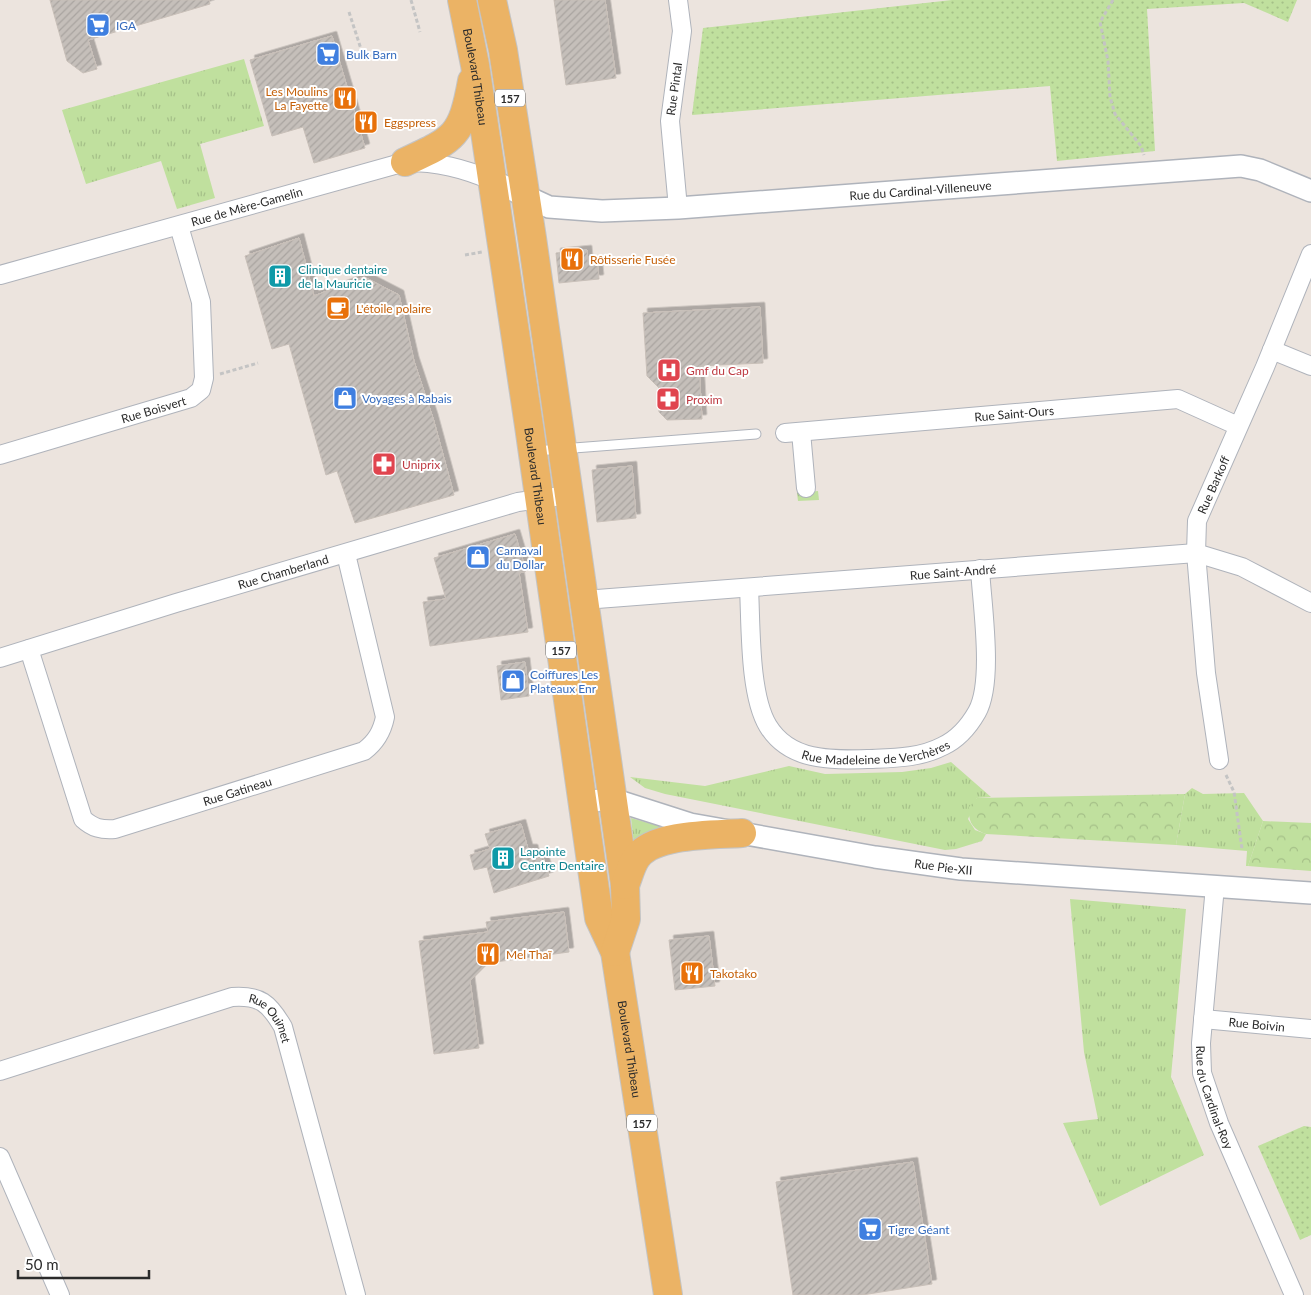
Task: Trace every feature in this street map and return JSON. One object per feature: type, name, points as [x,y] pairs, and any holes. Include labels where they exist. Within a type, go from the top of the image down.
[{"type":"main road","name":"Boulevard Thibeau","points":[[462,0],[475,65],[540,499],[598,918],[615,952],[668,1295]]},
{"type":"main road","name":"Boulevard Thibeau","points":[[492,0],[504,50],[625,885],[626,919],[615,952]]},
{"type":"main road","points":[[405,162],[438,147],[457,130],[467,111],[475,65]]},
{"type":"main road","points":[[625,885],[636,857],[657,844],[676,838],[742,833]]},
{"type":"street","name":"Rue Pintal","points":[[678,0],[682,31],[670,121],[678,208]]},
{"type":"street","name":"Rue de Mère-Gamelin","points":[[0,275],[405,162],[445,164],[469,171],[492,182]]},
{"type":"street","name":"Rue du Cardinal-Villeneuve","points":[[492,182],[549,207],[602,211],[678,208],[1230,166],[1251,167],[1311,191]]},
{"type":"street","points":[[179,226],[200,302],[204,378]]},
{"type":"street","name":"Rue Barkoff","points":[[1219,760],[1206,673],[1196,553],[1197,521],[1272,350],[1311,254]]},
{"type":"street","points":[[1272,350],[1311,366]]},
{"type":"street","name":"Rue Boisvert","points":[[0,455],[191,398],[201,390],[204,378]]},
{"type":"street","name":"Rue Saint-Ours","points":[[806,488],[793,433],[1178,400],[1238,426]]},
{"type":"street","name":"Rue Chamberland","points":[[0,658],[176,603],[518,502],[569,495]]},
{"type":"street","name":"Rue Saint-André","points":[[584,600],[1196,553],[1242,567],[1311,603]]},
{"type":"street","name":"Rue Gatineau","points":[[29,649],[80,814],[91,827],[103,830],[115,829],[364,751],[372,745],[383,727],[385,717],[346,554]]},
{"type":"street","name":"Rue Madeleine de Verchères","points":[[748,588],[759,704],[762,715],[774,734],[793,750],[816,758],[829,760],[906,758],[931,751],[952,741],[967,728],[982,700],[986,673],[980,570]]},
{"type":"street","name":"Rue Pie-XII","points":[[582,802],[612,799],[690,824],[875,857],[961,869],[1311,893]]},
{"type":"street","name":"Rue du Cardinal-Roy","points":[[1215,886],[1203,1019],[1201,1067],[1208,1096],[1294,1295]]},
{"type":"street","name":"Rue Ouimet","points":[[0,1071],[232,997],[249,996],[265,1002],[283,1027],[356,1295]]},
{"type":"street","name":"Rue Boivin","points":[[1203,1019],[1311,1029]]},
{"type":"street","points":[[0,1157],[5,1180],[60,1295]]},
{"type":"lane","points":[[533,452],[563,448],[756,434]]},
{"type":"path","points":[[411,0],[420,32]]},
{"type":"path","points":[[1113,0],[1100,22],[1108,61],[1110,97],[1120,121],[1141,146],[1146,173]]},
{"type":"path","points":[[350,12],[361,49]]},
{"type":"path","points":[[204,378],[258,363]]},
{"type":"path","points":[[1234,792],[1242,849]]},
{"type":"green space","points":[[952,0],[1297,0],[1288,22],[1244,3],[1147,9],[1155,151],[1057,161],[1050,86],[692,115],[703,28]]},
{"type":"green space","points":[[244,59],[264,126],[200,144],[215,198],[177,209],[161,161],[86,184],[62,110]]},
{"type":"green space","points":[[818,491],[819,500],[798,501],[797,493]]},
{"type":"green space","points":[[951,762],[991,797],[977,798],[968,819],[975,830],[986,834],[982,841],[956,849],[945,850],[665,794],[645,788],[630,777],[705,786],[789,766],[825,774],[902,772],[931,768]]},
{"type":"green space","points":[[1192,788],[1203,794],[1244,793],[1263,821],[1248,866],[1246,866],[1247,851],[1176,845],[1185,794]]},
{"type":"green space","points":[[1185,794],[1176,845],[986,834],[974,827],[969,817],[969,807],[977,798]]},
{"type":"green space","points":[[631,818],[669,829],[634,845]]},
{"type":"green space","points":[[1263,821],[1311,823],[1311,871],[1248,866]]},
{"type":"green space","points":[[1070,899],[1186,909],[1171,1077],[1204,1155],[1100,1206],[1063,1123],[1098,1119],[1084,1052]]},
{"type":"green space","points":[[1304,1126],[1311,1127],[1311,1235],[1300,1240],[1258,1146]]},
{"type":"building","name":"IGA","points":[[50,0],[209,0],[210,4],[88,40],[97,69],[83,73],[67,61]]},
{"type":"building","points":[[554,0],[605,0],[616,78],[566,85]]},
{"type":"building","points":[[332,36],[365,148],[314,163],[303,127],[272,136],[250,60]]},
{"type":"building","points":[[299,238],[314,296],[364,277],[399,295],[414,361],[433,418],[454,495],[355,523],[337,471],[326,475],[289,344],[272,349],[245,256]]},
{"type":"building","points":[[587,250],[588,261],[597,260],[599,279],[559,283],[556,253]]},
{"type":"building","points":[[760,307],[763,363],[699,366],[702,419],[667,420],[659,412],[659,388],[647,376],[643,313]]},
{"type":"building","points":[[632,466],[636,518],[597,522],[592,470]]},
{"type":"building","points":[[515,534],[526,571],[519,573],[528,632],[430,646],[423,602],[446,599],[434,558]]},
{"type":"building","name":"Coiffures Les Plateaux Enr","points":[[525,662],[529,696],[501,700],[497,666]]},
{"type":"building","name":"Lapointe Centre Dentaire","points":[[521,824],[528,849],[533,849],[536,860],[543,857],[549,876],[494,893],[487,867],[474,870],[470,855],[490,849],[485,834]]},
{"type":"building","points":[[564,912],[569,952],[488,963],[470,981],[479,1048],[434,1054],[419,941],[488,932],[486,922]]},
{"type":"building","points":[[709,936],[715,986],[675,990],[669,940]]},
{"type":"building","points":[[913,1162],[932,1284],[862,1295],[793,1295],[776,1182]]},
{"type":"place","name":"IGA","points":[[98,25]]},
{"type":"place","name":"Bulk Barn","points":[[328,54]]},
{"type":"place","name":"Les Moulins La Fayette","points":[[345,98]]},
{"type":"place","name":"Eggspress","points":[[366,122]]},
{"type":"place","name":"Rôtisserie Fusée","points":[[572,259]]},
{"type":"place","name":"Clinique dentaire de la Mauricie","points":[[280,276]]},
{"type":"place","name":"L'étoile polaire","points":[[338,308]]},
{"type":"place","name":"Gmf du Cap","points":[[669,370]]},
{"type":"place","name":"Voyages à Rabais","points":[[345,398]]},
{"type":"place","name":"Proxim","points":[[668,399]]},
{"type":"place","name":"Uniprix","points":[[384,464]]},
{"type":"place","name":"Carnaval du Dollar","points":[[478,557]]},
{"type":"place","name":"Coiffures Les Plateaux Enr","points":[[513,681]]},
{"type":"place","name":"Lapointe Centre Dentaire","points":[[503,858]]},
{"type":"place","name":"Mel Thaï","points":[[488,954]]},
{"type":"place","name":"Takotako","points":[[692,973]]},
{"type":"place","name":"Tigre Géant","points":[[870,1229]]}]
